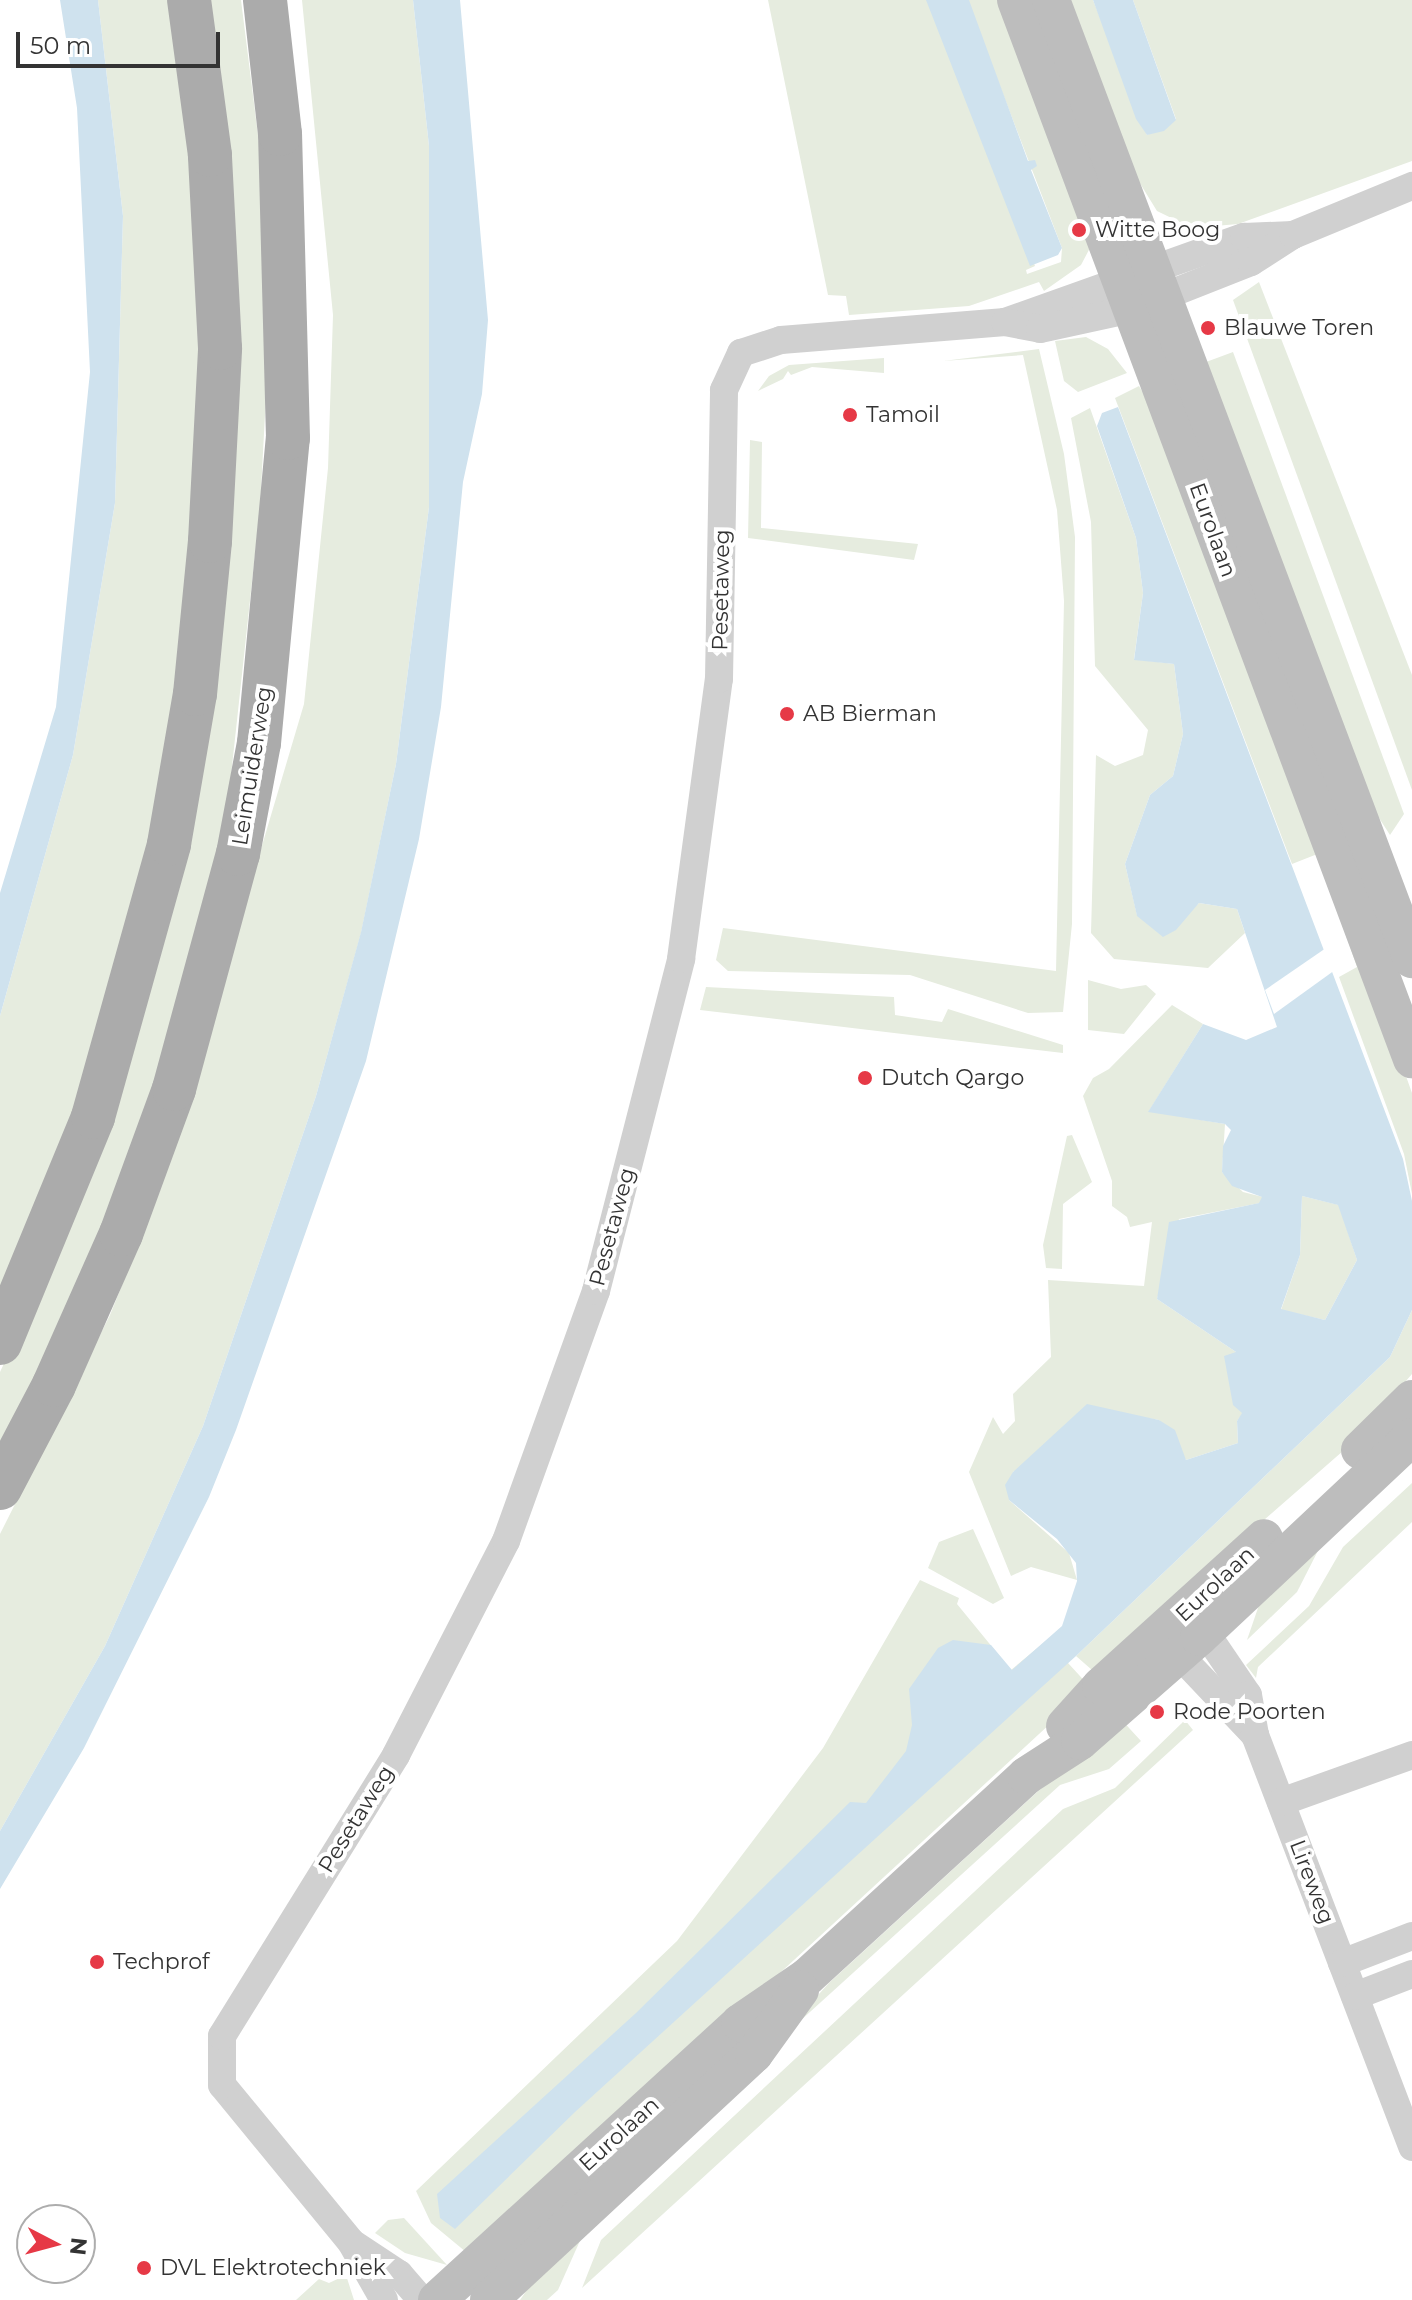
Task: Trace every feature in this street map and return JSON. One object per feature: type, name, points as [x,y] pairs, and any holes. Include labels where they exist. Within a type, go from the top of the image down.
[{"type":"main road","points":[[0,1343],[97,1103],[169,844],[195,694],[210,541],[220,348],[210,155],[189,0]]},
{"type":"main road","name":"Leimuiderweg","points":[[0,1488],[54,1385],[121,1234],[174,1089],[238,854],[259,743],[288,438],[281,163],[265,0]]},
{"type":"main road","name":"Eurolaan","points":[[1016,0],[1143,288],[1402,900],[1410,948]]},
{"type":"main road","name":"Eurolaan","points":[[1051,0],[1143,288],[1369,944],[1412,1059]]},
{"type":"main road","name":"Eurolaan","points":[[437,2300],[740,2023],[807,1977],[1026,1776],[1080,1741],[1185,1637],[1412,1399]]},
{"type":"main road","name":"Eurolaan","points":[[1185,1637],[1412,1437]]},
{"type":"main road","name":"Eurolaan","points":[[489,2300],[754,2054],[780,2025],[807,1977]]},
{"type":"street","name":"Pesetaweg","points":[[384,2300],[351,2242],[222,2085],[222,2036],[396,1755],[506,1541],[596,1291],[681,959],[719,679],[724,390],[741,353],[781,340],[1005,322],[1143,288],[1244,237],[1293,235],[1412,186]]},
{"type":"street","points":[[1369,944],[1402,900]]},
{"type":"street","points":[[1369,944],[1410,948]]},
{"type":"street","name":"Lireweg","points":[[1185,1637],[1255,1735],[1412,2147]]},
{"type":"street","points":[[1281,1802],[1412,1755]]},
{"type":"street","points":[[1342,1963],[1412,1936]]},
{"type":"street","points":[[1355,1996],[1412,1974]]},
{"type":"street","name":"Pesetaweg","points":[[351,2242],[399,2274],[422,2300]]},
{"type":"shaded area","points":[[98,0],[173,0],[191,139],[204,376],[196,530],[159,809],[58,1163],[0,1298],[0,1016],[73,755],[115,503],[123,216]]},
{"type":"shaded area","points":[[207,0],[241,0],[264,183],[268,359],[260,508],[225,831],[164,1067],[86,1278],[0,1457],[0,1372],[61,1241],[202,735]]},
{"type":"shaded area","points":[[302,0],[413,0],[429,146],[429,507],[396,764],[361,933],[316,1096],[203,1426],[105,1646],[0,1831],[0,1534],[110,1315],[159,1193],[304,704],[328,468],[333,315]]},
{"type":"shaded area","points":[[768,0],[933,0],[1035,266],[1026,270],[1027,274],[1061,262],[1062,248],[967,0],[1008,0],[1008,25],[1091,246],[1081,265],[1044,291],[1039,282],[969,306],[849,315],[846,296],[828,295]]},
{"type":"shaded area","points":[[1060,0],[1093,0],[1147,135],[1176,119],[1133,0],[1412,0],[1412,161],[1238,224],[1192,228],[1157,211],[1109,133]]},
{"type":"shaded area","points":[[1259,282],[1412,675],[1412,790],[1233,300]]},
{"type":"shaded area","points":[[1086,337],[1108,349],[1127,373],[1078,392],[1064,381],[1055,341]]},
{"type":"shaded area","points":[[1039,349],[1064,454],[1075,537],[1072,924],[1063,1012],[1028,1013],[910,975],[728,971],[716,960],[723,928],[1056,971],[1064,601],[1057,510],[1023,355],[943,361]]},
{"type":"shaded area","points":[[1233,352],[1404,814],[1390,835],[1363,793],[1198,365]]},
{"type":"shaded area","points":[[884,358],[884,373],[812,367],[791,375],[788,371],[783,379],[758,391],[769,376],[789,365]]},
{"type":"shaded area","points":[[1139,386],[1168,435],[1325,851],[1292,864],[1115,398]]},
{"type":"shaded area","points":[[1090,408],[1136,538],[1143,593],[1134,659],[1174,664],[1183,734],[1173,776],[1150,795],[1125,864],[1137,915],[1163,936],[1199,903],[1237,909],[1245,933],[1208,968],[1114,959],[1091,933],[1096,755],[1115,766],[1143,755],[1148,730],[1095,666],[1091,522],[1071,418]]},
{"type":"shaded area","points":[[750,440],[762,442],[761,528],[918,544],[914,560],[748,538]]},
{"type":"shaded area","points":[[1333,871],[1412,1093],[1412,1194],[1404,1154],[1339,977],[1357,967],[1325,875]]},
{"type":"shaded area","points":[[1088,980],[1121,989],[1146,985],[1156,994],[1124,1034],[1088,1030]]},
{"type":"shaded area","points":[[706,987],[894,997],[895,1015],[942,1022],[948,1009],[1063,1045],[1063,1053],[700,1010]]},
{"type":"shaded area","points":[[1172,1005],[1203,1024],[1149,1111],[1225,1124],[1222,1172],[1243,1192],[1263,1197],[1260,1203],[1179,1219],[1157,1299],[1236,1352],[1243,1413],[1237,1421],[1238,1443],[1186,1460],[1159,1420],[1130,1415],[1013,1472],[1009,1500],[1069,1553],[1077,1580],[1031,1567],[1011,1576],[969,1472],[993,1417],[1003,1434],[1015,1421],[1013,1394],[1051,1357],[1048,1280],[1144,1286],[1152,1222],[1130,1227],[1127,1217],[1112,1206],[1112,1181],[1083,1096],[1093,1078],[1109,1069]]},
{"type":"shaded area","points":[[1072,1135],[1092,1182],[1063,1204],[1062,1269],[1046,1268],[1043,1245],[1067,1136]]},
{"type":"shaded area","points":[[1302,1196],[1339,1205],[1357,1260],[1325,1320],[1281,1310],[1300,1255]]},
{"type":"shaded area","points":[[1412,1310],[1412,1374],[1351,1444],[1092,1670],[1076,1656],[1390,1357]]},
{"type":"shaded area","points":[[1412,1483],[1412,1522],[1258,1667],[1256,1678],[1246,1665],[1309,1606],[1343,1547]]},
{"type":"shaded area","points":[[973,1529],[1004,1598],[993,1604],[928,1568],[939,1542]]},
{"type":"shaded area","points":[[1326,1535],[1297,1592],[1247,1640],[1259,1605]]},
{"type":"shaded area","points":[[920,1580],[959,1598],[957,1604],[1011,1670],[1047,1640],[1090,1687],[472,2257],[431,2223],[416,2191],[677,1941],[823,1748]]},
{"type":"shaded area","points":[[1119,1717],[1141,1741],[1109,1769],[1060,1785],[767,2051],[829,1983]]},
{"type":"shaded area","points":[[1185,1720],[1193,1730],[582,2288],[601,2240],[1063,1809],[1115,1788]]},
{"type":"shaded area","points":[[404,2218],[447,2265],[405,2253],[375,2233],[388,2220]]},
{"type":"shaded area","points":[[587,2225],[558,2290],[547,2300],[520,2300],[545,2264]]},
{"type":"shaded area","points":[[346,2275],[354,2300],[296,2300],[319,2279],[329,2283]]},
{"type":"water","points":[[60,0],[98,0],[123,216],[115,503],[73,755],[0,1016],[0,893],[56,707],[90,372],[77,108]]},
{"type":"water","points":[[413,0],[460,0],[488,320],[482,394],[463,482],[441,707],[419,839],[366,1061],[236,1430],[209,1497],[84,1748],[0,1889],[0,1831],[105,1646],[203,1426],[316,1096],[361,932],[396,764],[429,507],[429,146]]},
{"type":"water","points":[[926,0],[969,0],[1028,161],[1035,160],[1037,166],[1031,170],[1062,248],[1058,255],[1030,266]]},
{"type":"water","points":[[1093,0],[1133,0],[1176,120],[1164,131],[1147,135],[1136,119]]},
{"type":"water","points":[[1118,407],[1403,1159],[1412,1201],[1412,1310],[1390,1357],[1076,1656],[575,2112],[455,2229],[440,2218],[437,2194],[636,2013],[850,1802],[866,1803],[906,1751],[912,1725],[909,1689],[938,1648],[953,1640],[991,1645],[1012,1670],[1062,1626],[1077,1581],[1076,1563],[1057,1539],[1009,1500],[1005,1485],[1013,1472],[1087,1404],[1159,1420],[1175,1430],[1186,1460],[1238,1443],[1237,1421],[1242,1413],[1233,1405],[1224,1356],[1236,1352],[1157,1299],[1169,1222],[1259,1203],[1262,1197],[1232,1186],[1222,1172],[1223,1146],[1231,1130],[1225,1124],[1148,1112],[1203,1024],[1246,1040],[1277,1027],[1237,909],[1199,903],[1176,930],[1163,937],[1137,916],[1125,864],[1150,795],[1173,776],[1183,734],[1174,664],[1134,660],[1143,593],[1136,538],[1097,426],[1102,413]],"holes":[[[1302,1196],[1338,1205],[1357,1260],[1325,1320],[1281,1309],[1300,1255]]]},
{"type":"pier","points":[[1326,948],[1335,970],[1274,1014],[1265,990]]},
{"type":"place","name":"Witte Boog","points":[[1079,230]]},
{"type":"place","name":"Blauwe Toren","points":[[1208,328]]},
{"type":"place","name":"Tamoil","points":[[850,415]]},
{"type":"place","name":"AB Bierman","points":[[787,714]]},
{"type":"place","name":"Dutch Qargo","points":[[865,1078]]},
{"type":"place","name":"Rode Poorten","points":[[1157,1712]]},
{"type":"place","name":"Techprof","points":[[97,1962]]},
{"type":"place","name":"DVL Elektrotechniek","points":[[144,2268]]}]
